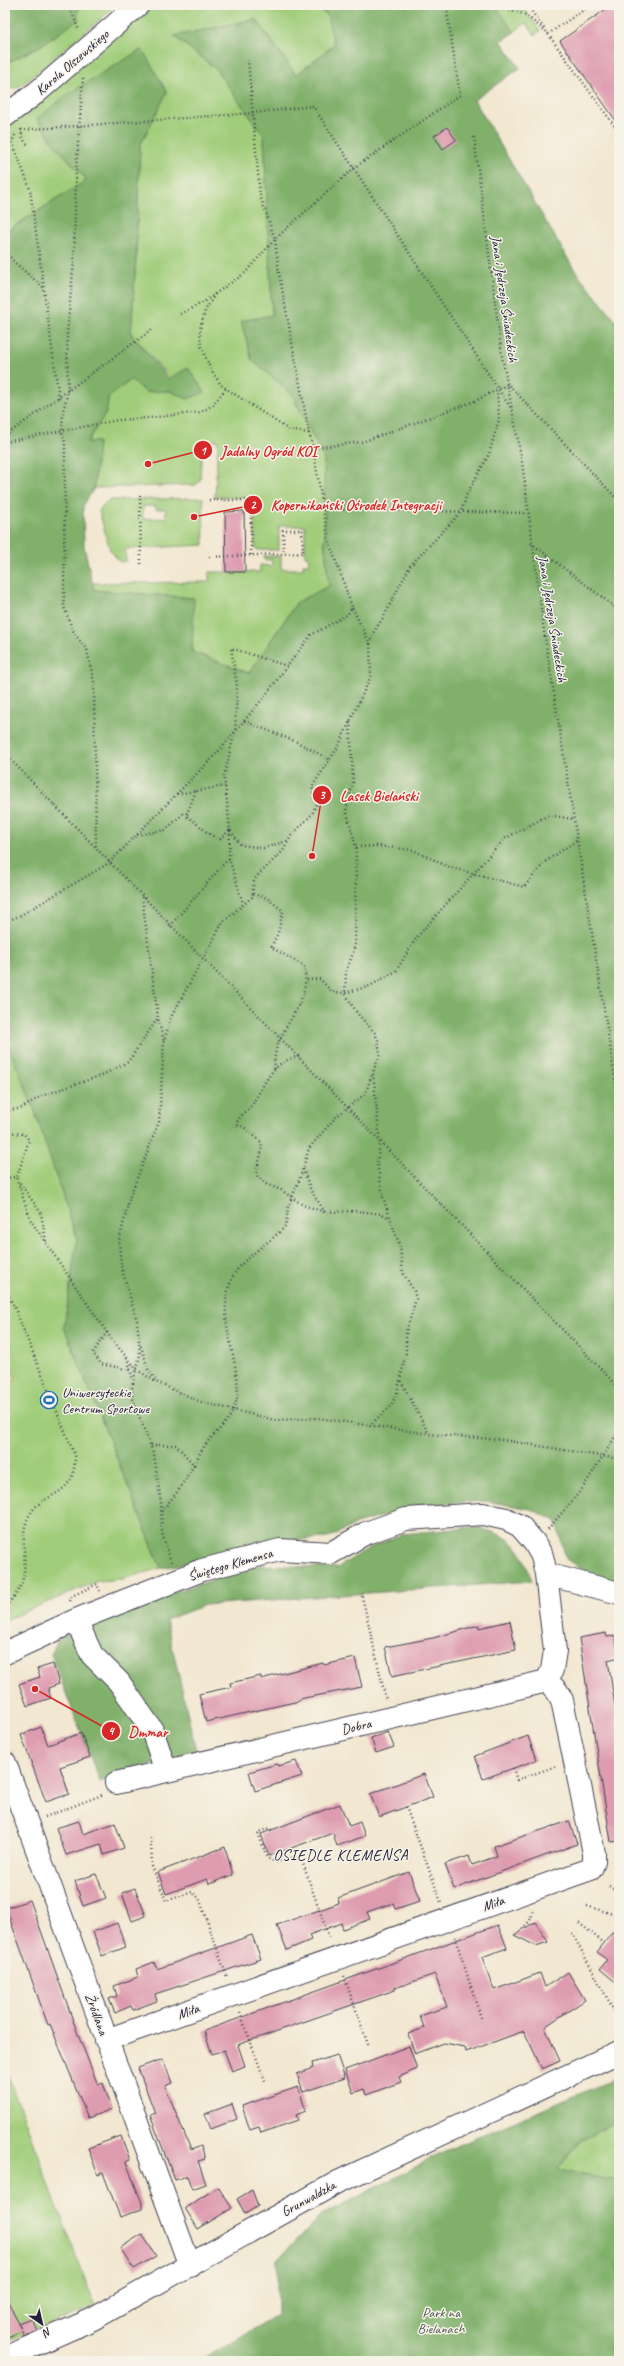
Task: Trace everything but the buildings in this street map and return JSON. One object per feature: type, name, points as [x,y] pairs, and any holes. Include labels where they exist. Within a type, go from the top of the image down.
[{"type":"street","name":"Karola Olszewskiego","points":[[5,116],[36,93],[138,5]]},
{"type":"street","name":"Świętego Klemensa","points":[[5,1653],[76,1620],[176,1580],[269,1552],[290,1550],[330,1553],[366,1533],[406,1519],[469,1514],[500,1517],[520,1526],[538,1548],[546,1574]]},
{"type":"street","points":[[547,1681],[554,1651],[546,1574],[619,1593]]},
{"type":"street","points":[[76,1620],[92,1655],[119,1682],[152,1730],[166,1771]]},
{"type":"street","name":"Miła","points":[[106,2040],[587,1872],[594,1862],[594,1853],[562,1700],[554,1687],[547,1681]]},
{"type":"street","name":"Dobra","points":[[112,1788],[166,1771],[547,1681]]},
{"type":"street","name":"Źródlana","points":[[5,1762],[190,2266]]},
{"type":"street","name":"Grunwaldzka","points":[[5,2358],[93,2319],[338,2182],[619,2052]]},
{"type":"path","points":[[69,5],[86,50],[76,171],[74,261],[67,333],[68,392],[63,411],[62,432],[65,442],[64,607],[74,633],[87,650],[94,682],[96,849]]},
{"type":"path","points":[[180,314],[215,294],[245,273],[276,239],[354,168],[460,95],[446,5]]},
{"type":"path","points":[[498,5],[526,15],[548,34]]},
{"type":"path","points":[[527,5],[619,132]]},
{"type":"path","points":[[548,34],[591,5]]},
{"type":"path","points":[[248,60],[260,196],[276,239],[279,272],[313,448],[328,538],[352,607],[370,644]]},
{"type":"path","points":[[29,146],[23,139],[21,130],[253,113],[313,106],[512,411]]},
{"type":"path","points":[[15,135],[12,141],[30,189],[34,232],[44,288],[59,398]]},
{"type":"path","name":"Jana i Jędrzeja Śniadeckich","points":[[474,137],[508,384],[522,462],[531,543],[619,1104]]},
{"type":"path","points":[[5,251],[14,262],[44,288]]},
{"type":"path","points":[[215,294],[205,311],[200,328],[201,346],[211,370],[226,388],[289,430],[309,433]]},
{"type":"path","points":[[5,436],[68,392],[153,329]]},
{"type":"path","points":[[313,448],[362,442],[475,401],[508,384],[619,502]]},
{"type":"path","points":[[5,442],[118,420],[201,412],[214,405],[226,388]]},
{"type":"path","points":[[133,1382],[140,1355],[139,1340],[137,1321],[121,1266],[119,1240],[130,1196],[159,1122],[164,1042],[170,1020],[204,960],[222,922],[253,894],[254,880],[268,864],[283,851],[287,841],[312,814],[316,805],[312,787],[330,760],[350,722],[370,676],[370,644],[373,633],[410,566],[461,512],[467,494],[489,454],[499,419],[497,390]]},
{"type":"path","points":[[140,495],[141,567]]},
{"type":"path","points":[[209,500],[251,500],[251,555]]},
{"type":"path","points":[[323,509],[527,513]]},
{"type":"path","points":[[209,557],[251,555],[284,554],[303,553],[302,530],[283,530],[284,554]]},
{"type":"path","points":[[531,543],[619,610]]},
{"type":"path","points":[[5,922],[21,915],[109,863],[177,794],[244,721],[311,635],[347,615],[352,607]]},
{"type":"path","points":[[243,904],[229,858],[230,830],[224,776],[235,731],[237,686],[231,648],[287,666]]},
{"type":"path","points":[[244,721],[297,742],[330,760]]},
{"type":"path","points":[[161,1513],[178,1491],[194,1465],[202,1448],[234,1410],[237,1375],[228,1338],[226,1317],[231,1281],[242,1264],[286,1225],[290,1198],[303,1168],[309,1148],[348,1107],[365,1094],[380,1054],[377,1036],[357,1013],[345,993],[346,971],[354,953],[355,943],[356,847],[346,809],[353,782],[350,722]]},
{"type":"path","points":[[5,754],[170,926],[299,1056],[380,1143],[619,1388]]},
{"type":"path","points":[[177,794],[225,786]]},
{"type":"path","points":[[196,791],[186,816],[199,823],[210,836],[220,839],[230,830]]},
{"type":"path","points":[[136,835],[165,830],[182,814],[188,814]]},
{"type":"path","points":[[307,980],[320,980],[332,992],[345,993],[370,986],[396,971],[417,938],[504,839],[549,815],[574,819]]},
{"type":"path","points":[[230,830],[241,845],[264,848],[287,841]]},
{"type":"path","points":[[356,847],[378,846],[413,850],[449,867],[524,887],[545,862],[577,840]]},
{"type":"path","points":[[170,926],[229,858]]},
{"type":"path","points":[[253,894],[266,898],[283,911],[278,933],[271,947],[304,966],[307,980],[297,1013],[281,1038],[274,1055],[275,1069]]},
{"type":"path","points":[[142,897],[158,1018],[164,1042]]},
{"type":"path","points":[[5,1111],[22,1108],[41,1096],[100,1076],[128,1062],[158,1018]]},
{"type":"path","points":[[299,1056],[290,1059],[275,1069],[264,1081],[250,1108],[237,1122],[238,1125],[244,1127],[261,1142],[262,1154],[257,1166],[260,1180],[281,1190],[290,1198],[303,1205],[325,1212],[358,1211],[382,1214],[390,1218]]},
{"type":"path","points":[[369,1426],[391,1406],[401,1380],[406,1353],[406,1332],[414,1310],[416,1299],[414,1291],[403,1273],[400,1247],[390,1218],[376,1163],[380,1143],[373,1072]]},
{"type":"path","points":[[5,1126],[8,1132],[24,1134],[29,1140],[16,1177],[31,1221],[125,1356],[137,1370],[157,1383],[201,1402],[275,1420],[318,1418],[429,1434],[503,1440],[619,1459]]},
{"type":"path","points":[[303,1168],[311,1191],[325,1212]]},
{"type":"path","points":[[5,1178],[16,1177]]},
{"type":"path","points":[[16,1177],[41,1213],[47,1243]]},
{"type":"path","points":[[5,1290],[14,1304],[75,1456],[73,1475],[65,1487],[37,1506],[29,1516],[25,1528],[24,1573],[16,1592],[5,1606]]},
{"type":"path","points":[[107,1332],[93,1353],[100,1364],[131,1370]]},
{"type":"path","points":[[139,1340],[148,1369],[157,1383]]},
{"type":"path","points":[[125,1356],[131,1370],[133,1382],[132,1397],[151,1445],[158,1474],[162,1533],[176,1580]]},
{"type":"path","points":[[401,1380],[429,1434]]},
{"type":"path","points":[[547,1532],[552,1522],[580,1492],[619,1431]]},
{"type":"path","points":[[151,1445],[176,1445],[194,1465]]},
{"type":"path","points":[[362,1596],[387,1708]]},
{"type":"path","points":[[513,1768],[517,1780],[562,1763],[560,1753],[572,1748]]},
{"type":"path","points":[[28,1824],[112,1788]]},
{"type":"path","points":[[406,1807],[441,1903]]},
{"type":"path","points":[[271,1830],[270,1828],[258,1832],[267,1858],[275,1862],[295,1857],[302,1862],[331,1942]]},
{"type":"path","points":[[151,1838],[152,1866],[166,1901],[192,1892],[200,1898],[228,1980]]},
{"type":"path","points":[[609,1886],[619,1892]]},
{"type":"path","points":[[587,1906],[619,1916]]},
{"type":"path","points":[[579,1923],[604,1943]]},
{"type":"path","points":[[453,1933],[482,2021]]},
{"type":"path","points":[[572,1933],[619,2020]]},
{"type":"path","points":[[341,1969],[369,2047]]},
{"type":"path","points":[[239,2009],[266,2084]]},
{"type":"green space","points":[[5,5],[117,5],[26,82],[19,87],[11,89],[5,88]]},
{"type":"green space","points":[[5,5],[78,5],[78,20],[40,46],[11,61],[5,57]]},
{"type":"green space","points":[[153,5],[309,5],[327,14],[334,45],[296,75],[256,19],[175,37],[215,68],[264,136],[272,315],[241,321],[252,360],[292,394],[324,459],[325,549],[329,586],[297,602],[249,673],[192,652],[192,598],[94,590],[92,583],[209,582],[209,572],[260,572],[260,565],[272,566],[272,560],[264,560],[264,556],[281,556],[281,569],[303,569],[303,564],[309,564],[308,556],[305,556],[305,526],[279,526],[279,550],[257,550],[255,548],[254,498],[215,497],[218,440],[200,442],[200,447],[202,447],[200,480],[196,485],[94,488],[98,442],[87,442],[106,413],[109,396],[131,380],[146,392],[170,391],[188,399],[131,334],[136,258],[140,145],[167,92],[37,119],[56,146],[87,180],[5,232],[5,127],[37,104]]},
{"type":"green space","points":[[309,5],[495,5],[514,32],[501,41],[520,68],[474,100],[574,269],[619,325],[619,1593],[566,1559],[556,1521],[531,1509],[486,1501],[420,1505],[356,1524],[328,1538],[307,1539],[161,1568],[64,1327],[77,1239],[33,1106],[5,1038],[5,232],[87,180],[56,146],[37,119],[69,93],[142,49],[167,92],[140,145],[136,258],[131,334],[168,379],[188,368],[205,392],[188,399],[170,391],[146,392],[131,380],[109,396],[106,413],[87,442],[98,442],[94,488],[83,506],[84,546],[94,590],[194,598],[192,652],[249,673],[297,602],[329,586],[325,549],[324,459],[292,394],[252,360],[241,321],[272,315],[264,136],[215,68],[174,36],[256,19],[296,75],[334,45],[327,14]]},
{"type":"green space","points":[[495,5],[522,5],[540,31],[535,35],[526,23],[514,32]]},
{"type":"green space","points":[[203,498],[204,545],[125,549],[126,561],[120,562],[110,550],[99,511],[104,504],[111,500]],"holes":[[[143,506],[156,506],[156,509],[166,509],[166,518],[143,519]]]},
{"type":"green space","name":"Uniwersyteckie Centrum Sportowe","points":[[5,1038],[33,1106],[77,1239],[64,1327],[161,1568],[122,1579],[98,1581],[5,1620]]},
{"type":"green space","points":[[474,1527],[498,1534],[513,1543],[523,1558],[532,1581],[205,1605],[166,1620],[196,1750],[100,1782],[51,1654],[59,1638],[175,1592],[260,1565],[337,1568],[369,1548],[403,1534]]},
{"type":"green space","points":[[5,2068],[95,2306],[5,2343]]},
{"type":"green space","name":"Park na Bielanach","points":[[619,2077],[619,2120],[580,2141],[557,2170],[619,2180],[619,2361],[199,2361],[277,2315],[277,2260],[317,2218],[450,2149]]},
{"type":"green space","points":[[619,2120],[619,2180],[557,2170],[580,2141]]},
{"type":"sand","points":[[5,1352],[16,1380],[5,1384]]},
{"type":"place","name":"Jadalny Ogród KOI","points":[[148,464]]},
{"type":"place","name":"Kopernikański Ośrodek Integracji","points":[[194,517]]},
{"type":"place","name":"Lasek Bielański","points":[[312,856]]},
{"type":"place","name":"Uniwersyteckie Centrum Sportowe","points":[[49,1400]]},
{"type":"place","name":"Dmmar","points":[[35,1689]]},
{"type":"district","name":"OSIEDLE KLEMENSA","points":[[341,1855]]}]
